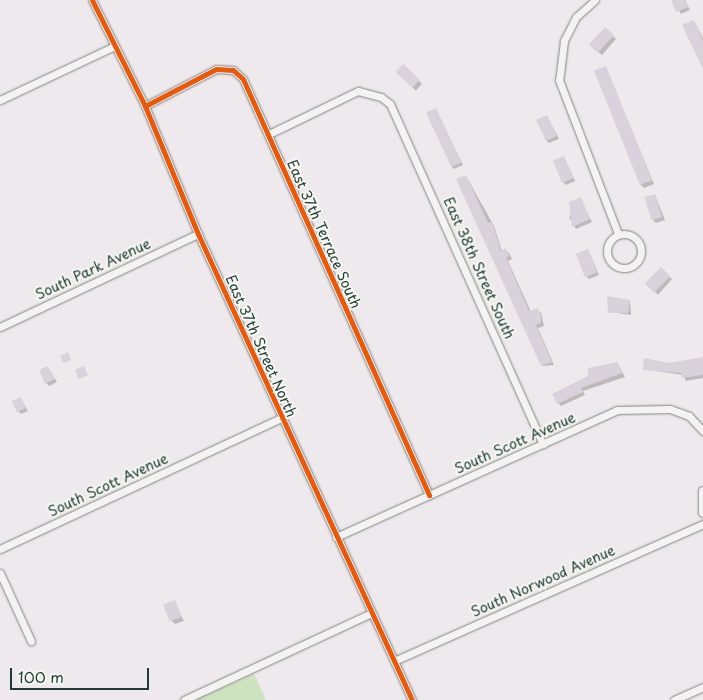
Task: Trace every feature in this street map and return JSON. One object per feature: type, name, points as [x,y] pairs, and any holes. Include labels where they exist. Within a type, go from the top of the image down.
[{"type":"street","name":"East 37th Street North","points":[[92,0],[147,106],[198,234],[412,700]]},
{"type":"street","points":[[595,0],[568,32],[559,58],[559,80],[618,234]]},
{"type":"street","points":[[0,100],[115,46]]},
{"type":"street","name":"East 37th Terrace South","points":[[147,106],[216,70],[233,70],[243,79],[429,495]]},
{"type":"street","name":"East 38th Street South","points":[[269,134],[358,91],[381,97],[390,104],[543,444]]},
{"type":"street","name":"South Park Avenue","points":[[0,326],[198,234]]},
{"type":"street","points":[[618,234],[632,235],[641,245],[640,258],[630,267],[617,267],[608,257],[608,244],[618,234]]},
{"type":"street","name":"South Scott Avenue","points":[[336,537],[543,444],[633,407],[676,411],[689,416],[703,431]]},
{"type":"street","name":"South Scott Avenue","points":[[0,549],[281,418]]},
{"type":"street","points":[[703,491],[703,512]]},
{"type":"street","name":"South Norwood Avenue","points":[[394,661],[703,524]]},
{"type":"street","points":[[0,573],[31,641]]},
{"type":"street","points":[[184,700],[372,612]]},
{"type":"street","points":[[674,700],[703,687]]},
{"type":"green space","points":[[254,674],[266,700],[196,700]]},
{"type":"building","points":[[671,0],[684,0],[688,7],[676,12]]},
{"type":"building","points":[[694,20],[703,41],[703,69],[682,25]]},
{"type":"building","points":[[605,27],[614,35],[598,53],[589,45]]},
{"type":"building","points":[[403,64],[420,80],[412,88],[395,72]]},
{"type":"building","points":[[606,66],[652,180],[640,185],[594,71]]},
{"type":"building","points":[[436,108],[461,162],[451,167],[426,113]]},
{"type":"building","points":[[547,115],[557,136],[546,141],[536,120]]},
{"type":"building","points":[[564,156],[573,178],[562,183],[553,160]]},
{"type":"building","points":[[466,175],[488,223],[492,222],[501,251],[506,248],[509,256],[506,258],[529,311],[538,308],[541,315],[541,323],[536,325],[552,362],[541,366],[456,179]]},
{"type":"building","points":[[655,194],[662,217],[651,220],[644,197]]},
{"type":"building","points":[[581,197],[590,219],[572,227],[569,202]]},
{"type":"building","points":[[588,249],[597,272],[585,277],[576,254]]},
{"type":"building","points":[[661,267],[670,276],[654,292],[645,283]]},
{"type":"building","points":[[607,296],[630,300],[628,313],[608,313]]},
{"type":"building","points":[[68,352],[71,360],[63,363],[60,356]]},
{"type":"building","points":[[703,357],[703,375],[682,378],[681,373],[643,370],[644,358],[669,363]]},
{"type":"building","points":[[618,362],[622,373],[581,388],[583,392],[557,404],[552,394],[588,376],[588,368]]},
{"type":"building","points":[[48,366],[55,379],[45,384],[39,370]]},
{"type":"building","points":[[84,366],[88,375],[79,379],[75,370]]},
{"type":"building","points":[[21,397],[26,408],[17,412],[12,401]]},
{"type":"building","points":[[175,600],[182,617],[170,622],[163,605]]},
{"type":"cycle path","points":[[92,0],[145,106],[198,234],[412,700]]},
{"type":"cycle path","points":[[145,106],[216,69],[233,70],[243,79],[429,495]]}]
